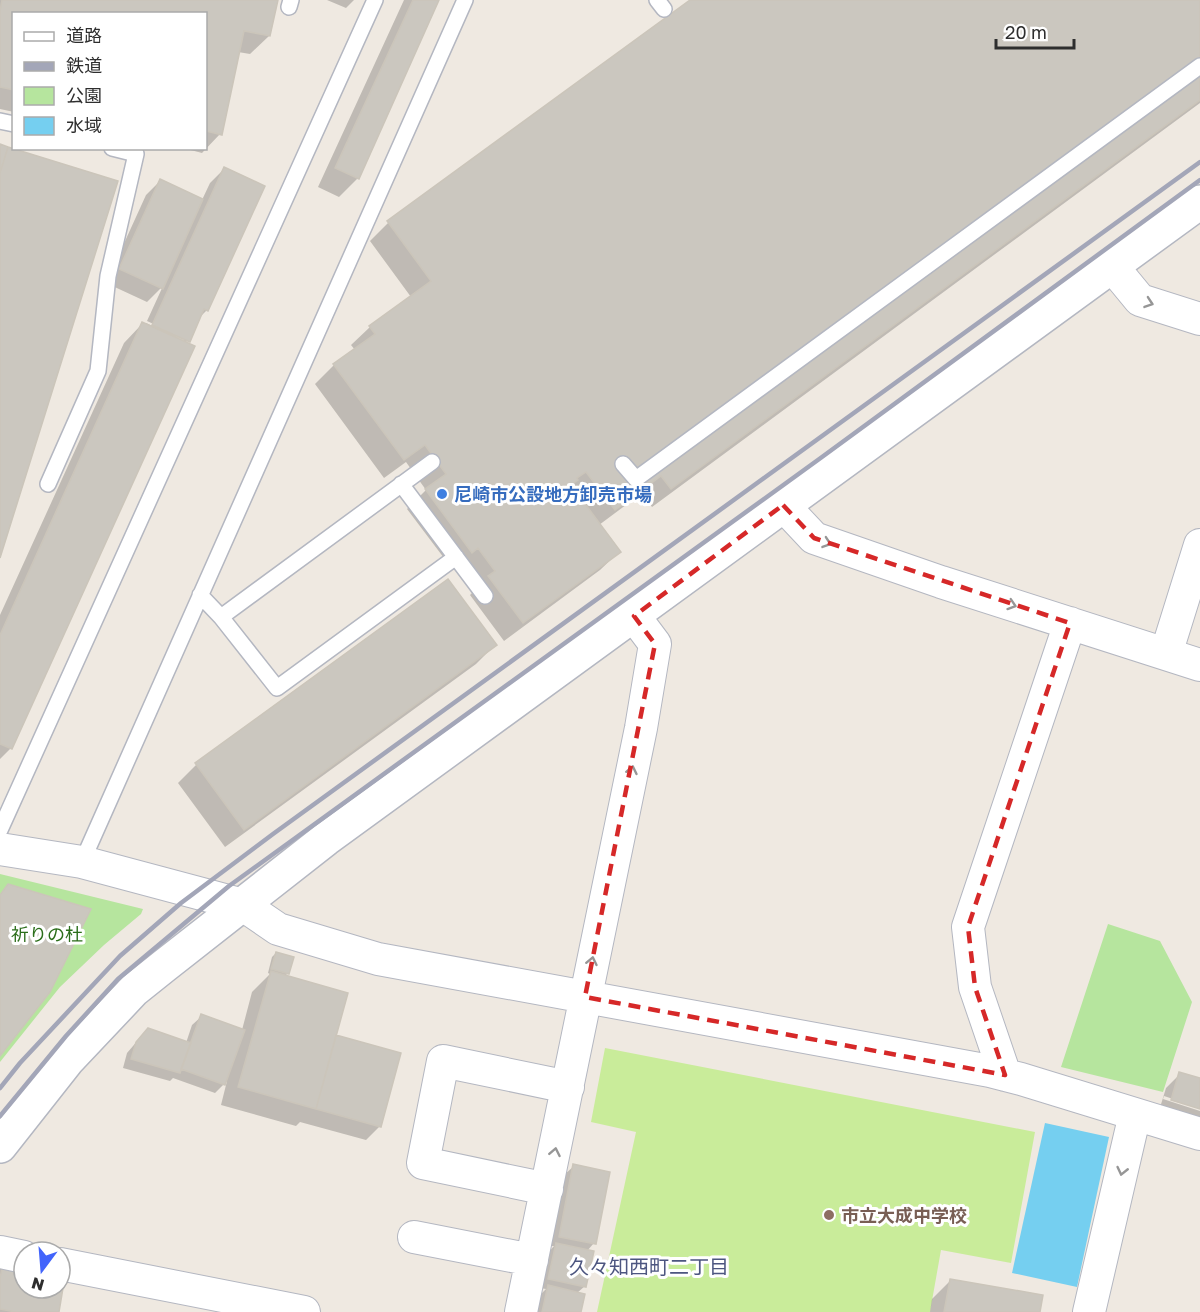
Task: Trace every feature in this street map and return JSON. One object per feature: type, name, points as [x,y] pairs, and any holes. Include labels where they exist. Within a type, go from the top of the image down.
[{"type":"street","points":[[0,1146],[67,1061],[134,990],[243,904],[326,839],[1200,202]]},
{"type":"street","points":[[1112,266],[1140,300],[1200,319]]},
{"type":"street","points":[[783,506],[814,538],[941,582],[1200,665]]},
{"type":"street","points":[[1166,654],[1200,545]]},
{"type":"street","points":[[521,1312],[641,728],[655,644],[634,616]]},
{"type":"street","points":[[1005,1075],[975,987],[968,927],[1070,623]]},
{"type":"street","points":[[0,849],[82,862],[243,904],[278,930],[378,959],[1005,1075],[1200,1134]]},
{"type":"street","points":[[547,1189],[423,1162],[443,1061],[568,1087]]},
{"type":"street","points":[[1089,1312],[1135,1114]]},
{"type":"street","points":[[414,1237],[532,1260]]},
{"type":"street","points":[[72,1266],[304,1312]]},
{"type":"lane","points":[[0,830],[375,0]]},
{"type":"lane","points":[[82,862],[465,0]]},
{"type":"lane","points":[[623,464],[636,478],[1200,66]]},
{"type":"lane","points":[[48,484],[98,371],[108,276],[136,154],[120,150]]},
{"type":"lane","points":[[221,617],[432,462]]},
{"type":"lane","points":[[400,484],[486,596]]},
{"type":"lane","points":[[200,595],[221,617],[277,688],[456,557]]},
{"type":"highlighted area","points":[[783,505],[814,538],[1070,623],[968,927],[975,987],[1005,1075],[585,997],[655,644],[634,616]]},
{"type":"green space","name":"祈りの杜","points":[[0,874],[143,909],[141,914],[60,987],[0,1062]]},
{"type":"green space","points":[[1108,924],[1160,941],[1192,1002],[1163,1092],[1061,1067]]},
{"type":"green space","name":"市立大成中学校","points":[[605,1048],[1035,1132],[1011,1263],[941,1250],[930,1312],[597,1312],[636,1132],[591,1122]]},
{"type":"water","points":[[1045,1123],[1109,1137],[1077,1287],[1012,1273]]},
{"type":"building","points":[[2,0],[278,0],[270,36],[244,31],[222,135],[207,131],[207,12],[12,12],[12,90],[0,87]]},
{"type":"building","points":[[413,0],[439,0],[359,179],[335,168]]},
{"type":"building","points":[[690,0],[1200,0],[1200,100],[671,489],[661,476],[615,510],[586,472],[577,478],[578,480],[571,485],[621,552],[523,623],[488,576],[495,571],[478,548],[472,553],[425,489],[446,474],[425,445],[404,460],[333,364],[375,334],[369,326],[431,281],[387,221]]},
{"type":"building","points":[[0,144],[8,147],[0,173]]},
{"type":"building","points":[[8,147],[118,181],[0,558],[0,173]]},
{"type":"building","points":[[224,167],[265,186],[208,311],[204,309],[190,342],[152,325]]},
{"type":"building","points":[[160,179],[203,199],[163,289],[119,269]]},
{"type":"building","points":[[142,322],[195,346],[12,749],[0,744],[0,635]]},
{"type":"building","points":[[448,579],[497,645],[244,830],[195,763]]},
{"type":"building","name":"祈りの杜","points":[[8,884],[91,909],[50,992],[0,1056],[0,895]]},
{"type":"building","points":[[276,952],[294,957],[289,974],[271,969]]},
{"type":"building","points":[[271,971],[348,993],[316,1109],[238,1087]]},
{"type":"building","points":[[201,1014],[245,1030],[225,1085],[181,1069]]},
{"type":"building","points":[[148,1028],[191,1043],[180,1073],[131,1059],[136,1042]]},
{"type":"building","points":[[336,1035],[401,1053],[381,1127],[316,1109]]},
{"type":"building","points":[[1179,1072],[1200,1078],[1200,1109],[1171,1100]]},
{"type":"building","points":[[573,1164],[610,1172],[596,1244],[559,1237]]},
{"type":"building","points":[[556,1243],[594,1251],[586,1287],[548,1279]]},
{"type":"building","points":[[3,1264],[12,1266],[12,1300],[61,1300],[59,1312],[15,1312],[0,1309],[0,1278]]},
{"type":"building","points":[[950,1279],[1043,1295],[1040,1312],[944,1312]]},
{"type":"building","points":[[548,1285],[585,1294],[581,1312],[542,1312]]},
{"type":"railway","points":[[0,1088],[20,1063],[120,956],[181,903],[1200,162]]},
{"type":"railway","points":[[0,1116],[66,1036],[118,979],[229,886],[1200,180]]},
{"type":"place","name":"尼崎市公設地方卸売市場","points":[[442,494]]},
{"type":"place","name":"市立大成中学校","points":[[829,1215]]},
{"type":"district","name":"久々知西町二丁目","points":[[649,1266]]}]
